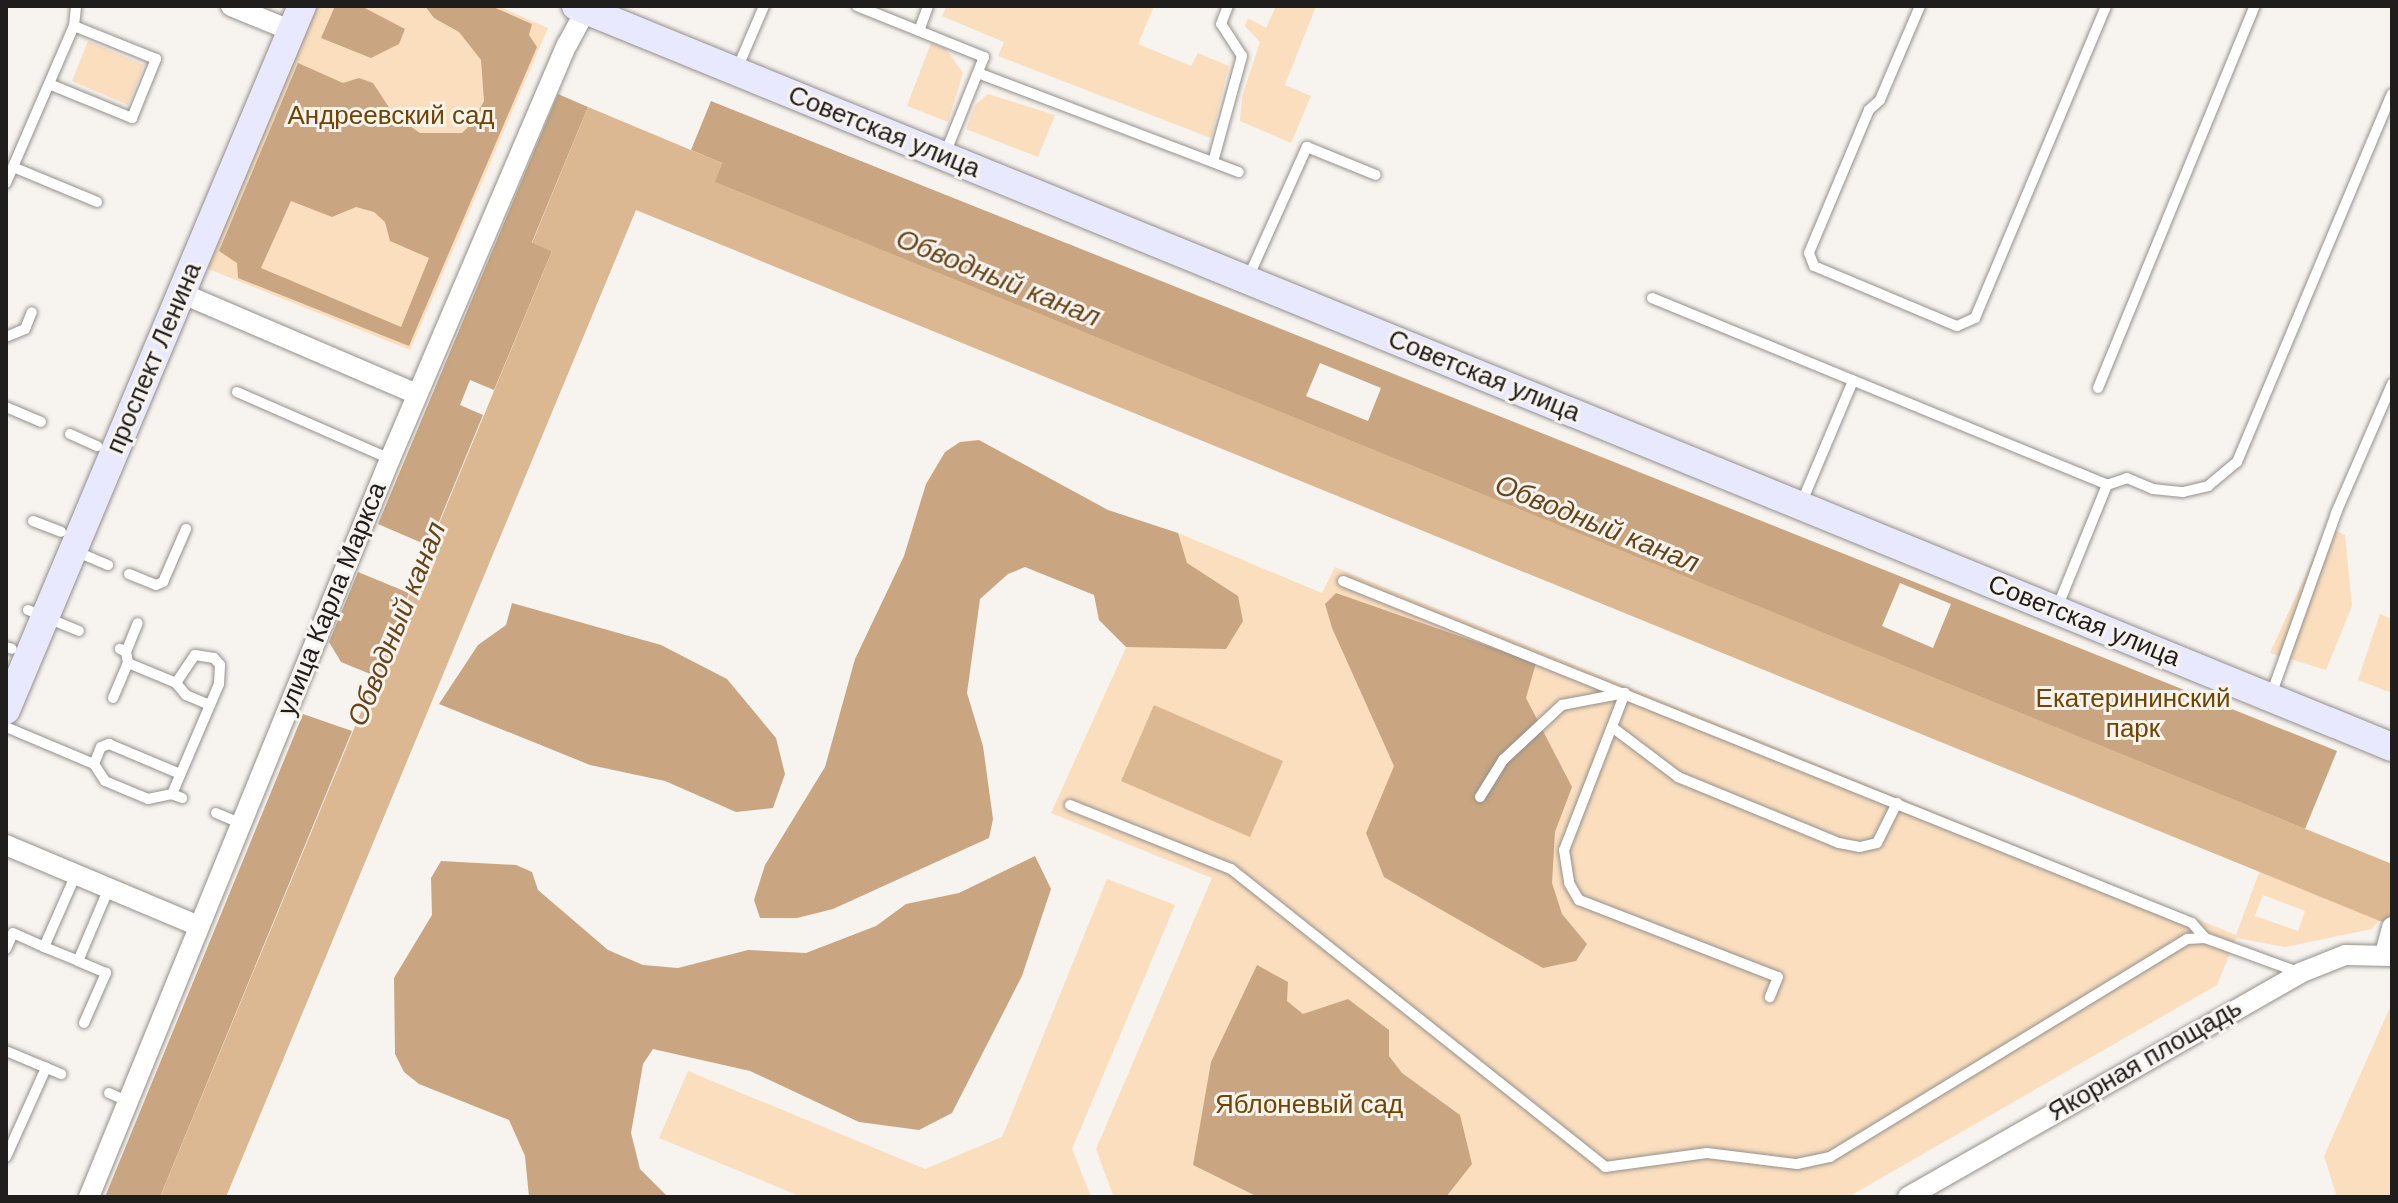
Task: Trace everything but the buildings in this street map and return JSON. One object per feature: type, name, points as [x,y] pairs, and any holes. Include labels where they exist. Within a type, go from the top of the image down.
[{"type":"street","points":[[231,6],[288,17]]},
{"type":"street","name":"Советская улица","points":[[583,7],[2392,747]]},
{"type":"street","name":"улица Карла Маркса","points":[[89,1197],[390,459],[583,7]]},
{"type":"street","name":"проспект Ленина","points":[[106,449],[181,293],[288,17]]},
{"type":"street","name":"проспект Ленина","points":[[6,710],[13,654],[37,614],[288,17]]},
{"type":"street","points":[[181,293],[417,394]]},
{"type":"street","points":[[6,845],[199,926]]},
{"type":"street","points":[[2388,955],[2392,927]]},
{"type":"street","name":"Якорная площадь","points":[[1908,1197],[2300,973],[2345,955],[2388,955]]},
{"type":"lane","points":[[6,183],[74,26],[76,6]]},
{"type":"lane","points":[[736,71],[764,6]]},
{"type":"lane","points":[[857,6],[984,57],[944,156]]},
{"type":"lane","points":[[919,31],[928,6]]},
{"type":"lane","points":[[1213,162],[1242,56],[1221,24],[1228,6]]},
{"type":"lane","points":[[1920,6],[1880,100],[1869,110],[1809,253],[1814,266],[1957,326],[1975,318],[2106,6]]},
{"type":"lane","points":[[2098,388],[2255,6]]},
{"type":"lane","points":[[49,84],[132,118],[156,59],[74,26]]},
{"type":"lane","points":[[978,73],[1239,172]]},
{"type":"lane","points":[[1652,298],[2107,485],[2127,478],[2153,489],[2183,492],[2208,486],[2237,462],[2392,94]]},
{"type":"lane","points":[[1247,280],[1307,147],[1376,175]]},
{"type":"lane","points":[[13,167],[97,202]]},
{"type":"lane","points":[[6,337],[25,329],[32,312]]},
{"type":"lane","points":[[1801,506],[1853,381]]},
{"type":"lane","points":[[2270,697],[2336,513],[2392,384]]},
{"type":"lane","points":[[237,392],[390,459]]},
{"type":"lane","points":[[6,407],[41,422]]},
{"type":"lane","points":[[70,434],[106,449]]},
{"type":"lane","points":[[2056,610],[2107,485]]},
{"type":"lane","points":[[33,521],[108,565]]},
{"type":"lane","points":[[129,574],[156,585],[163,582],[186,529]]},
{"type":"lane","points":[[1343,581],[2192,923],[2205,938]]},
{"type":"lane","points":[[37,614],[79,631]]},
{"type":"lane","points":[[113,698],[125,654],[138,623]]},
{"type":"lane","points":[[125,654],[176,683],[186,695],[210,705]]},
{"type":"lane","points":[[6,727],[94,764],[105,781],[148,799],[177,796],[180,774],[222,675],[214,658],[195,655],[176,683]]},
{"type":"lane","points":[[1625,693],[1564,850],[1562,865],[1579,900],[1778,977],[1770,997]]},
{"type":"lane","points":[[1480,797],[1503,760],[1562,705],[1625,693]]},
{"type":"lane","points":[[1612,727],[1678,777],[1839,843],[1877,843],[1897,803]]},
{"type":"lane","points":[[94,764],[101,747],[109,744],[180,774]]},
{"type":"lane","points":[[1070,805],[1231,869],[1605,1167],[1707,1153],[1797,1164],[1830,1157],[2187,939],[2205,938],[2300,973]]},
{"type":"lane","points":[[216,813],[240,823]]},
{"type":"lane","points":[[44,947],[76,874]]},
{"type":"lane","points":[[78,961],[109,888]]},
{"type":"lane","points":[[6,949],[13,933],[106,973],[84,1023]]},
{"type":"lane","points":[[6,1051],[61,1074]]},
{"type":"lane","points":[[6,1157],[46,1068]]},
{"type":"lane","points":[[109,1093],[129,1102]]},
{"type":"green space","name":"Андреевский сад","points":[[318,6],[498,6],[548,28],[410,350],[206,268]]},
{"type":"green space","points":[[335,6],[361,6],[405,29],[399,44],[371,58],[321,38]]},
{"type":"green space","points":[[425,6],[491,6],[532,24],[529,35],[537,47],[409,346],[238,278],[237,263],[219,251],[298,63],[343,83],[359,78],[373,83],[394,115],[420,133],[462,133],[472,123],[484,101],[481,60],[459,32],[434,18]],"holes":[[[291,201],[332,217],[356,207],[374,212],[385,222],[390,241],[429,258],[401,327],[261,268]]]},
{"type":"green space","points":[[947,6],[1154,6],[1138,44],[1191,66],[1198,53],[1229,66],[1211,138],[998,56],[1004,42],[942,16]]},
{"type":"green space","points":[[1276,6],[1316,6],[1285,85],[1311,96],[1291,143],[1240,121],[1242,97],[1260,42],[1245,26],[1248,18],[1266,28]]},
{"type":"green space","points":[[88,41],[144,65],[128,105],[72,81]]},
{"type":"green space","points":[[931,43],[946,49],[963,73],[948,122],[907,106]]},
{"type":"green space","points":[[558,94],[588,107],[532,242],[552,251],[494,390],[470,380],[460,405],[483,415],[429,546],[378,524]]},
{"type":"green space","points":[[988,94],[1055,115],[1038,157],[966,129],[975,105]]},
{"type":"green space","name":"Екатерининский парк","points":[[711,101],[2337,751],[2305,829],[714,182],[722,163],[691,150]],"holes":[[[1320,363],[1381,388],[1368,421],[1306,396]],[[1900,583],[1951,604],[1933,648],[1882,626]]]},
{"type":"green space","points":[[979,440],[1108,510],[1178,533],[1187,563],[1238,596],[1243,621],[1226,649],[1126,647],[1099,620],[1094,595],[1025,567],[1008,574],[980,599],[967,693],[983,746],[993,819],[989,838],[833,909],[797,918],[760,918],[754,900],[765,865],[825,767],[855,659],[904,556],[926,484],[945,452],[960,442]]},
{"type":"green space","points":[[2327,527],[2345,535],[2352,606],[2326,670],[2270,653]]},
{"type":"green space","points":[[1178,533],[1322,593],[1335,567],[2236,935],[2260,870],[2379,920],[2372,929],[2285,947],[2236,938],[2217,985],[1848,1197],[1119,1197],[1113,1195],[1096,1149],[1212,878],[1051,813]],"holes":[[[2263,895],[2305,911],[2298,931],[2255,916]]]},
{"type":"green space","points":[[358,572],[409,593],[375,676],[341,662],[329,642]]},
{"type":"green space","points":[[1336,593],[1536,663],[1526,698],[1572,787],[1555,832],[1552,883],[1562,914],[1587,944],[1576,961],[1543,968],[1384,877],[1366,833],[1394,766],[1332,628],[1325,604]]},
{"type":"green space","points":[[512,603],[661,645],[727,679],[776,738],[785,774],[773,808],[736,812],[665,781],[590,765],[439,704],[478,645],[506,625]]},
{"type":"green space","points":[[2380,614],[2392,619],[2392,693],[2358,680]]},
{"type":"green space","points":[[303,714],[352,731],[160,1197],[105,1197]]},
{"type":"green space","points":[[1035,856],[1051,889],[1022,976],[952,1113],[919,1130],[859,1122],[750,1071],[653,1049],[643,1064],[631,1133],[640,1169],[668,1197],[529,1197],[525,1156],[509,1120],[419,1084],[404,1072],[395,1054],[394,978],[432,915],[431,878],[441,861],[516,865],[532,872],[538,890],[608,950],[643,965],[678,968],[748,950],[806,953],[876,926],[906,904],[959,893]]},
{"type":"green space","points":[[1107,879],[1175,905],[1072,1149],[1091,1197],[802,1197],[659,1138],[688,1071],[925,1169],[1002,1137]]},
{"type":"green space","name":"Яблоневый сад","points":[[1257,965],[1288,982],[1287,1001],[1303,1014],[1348,999],[1389,1030],[1389,1056],[1402,1073],[1460,1115],[1472,1164],[1446,1197],[1258,1197],[1193,1165],[1211,1062]]},
{"type":"green space","points":[[2392,1003],[2392,1197],[2337,1197],[2324,1156]]},
{"type":"shaded area","points":[[588,107],[722,163],[715,182],[2392,864],[2392,926],[636,210],[226,1197],[160,1197],[552,251],[532,243]]},
{"type":"shaded area","points":[[1154,705],[1283,761],[1250,837],[1121,781]]},
{"type":"water label","name":"Обводный канал","points":[[998,278]]},
{"type":"water label","name":"Обводный канал","points":[[1597,524]]},
{"type":"water label","name":"Обводный канал","points":[[397,624]]}]
